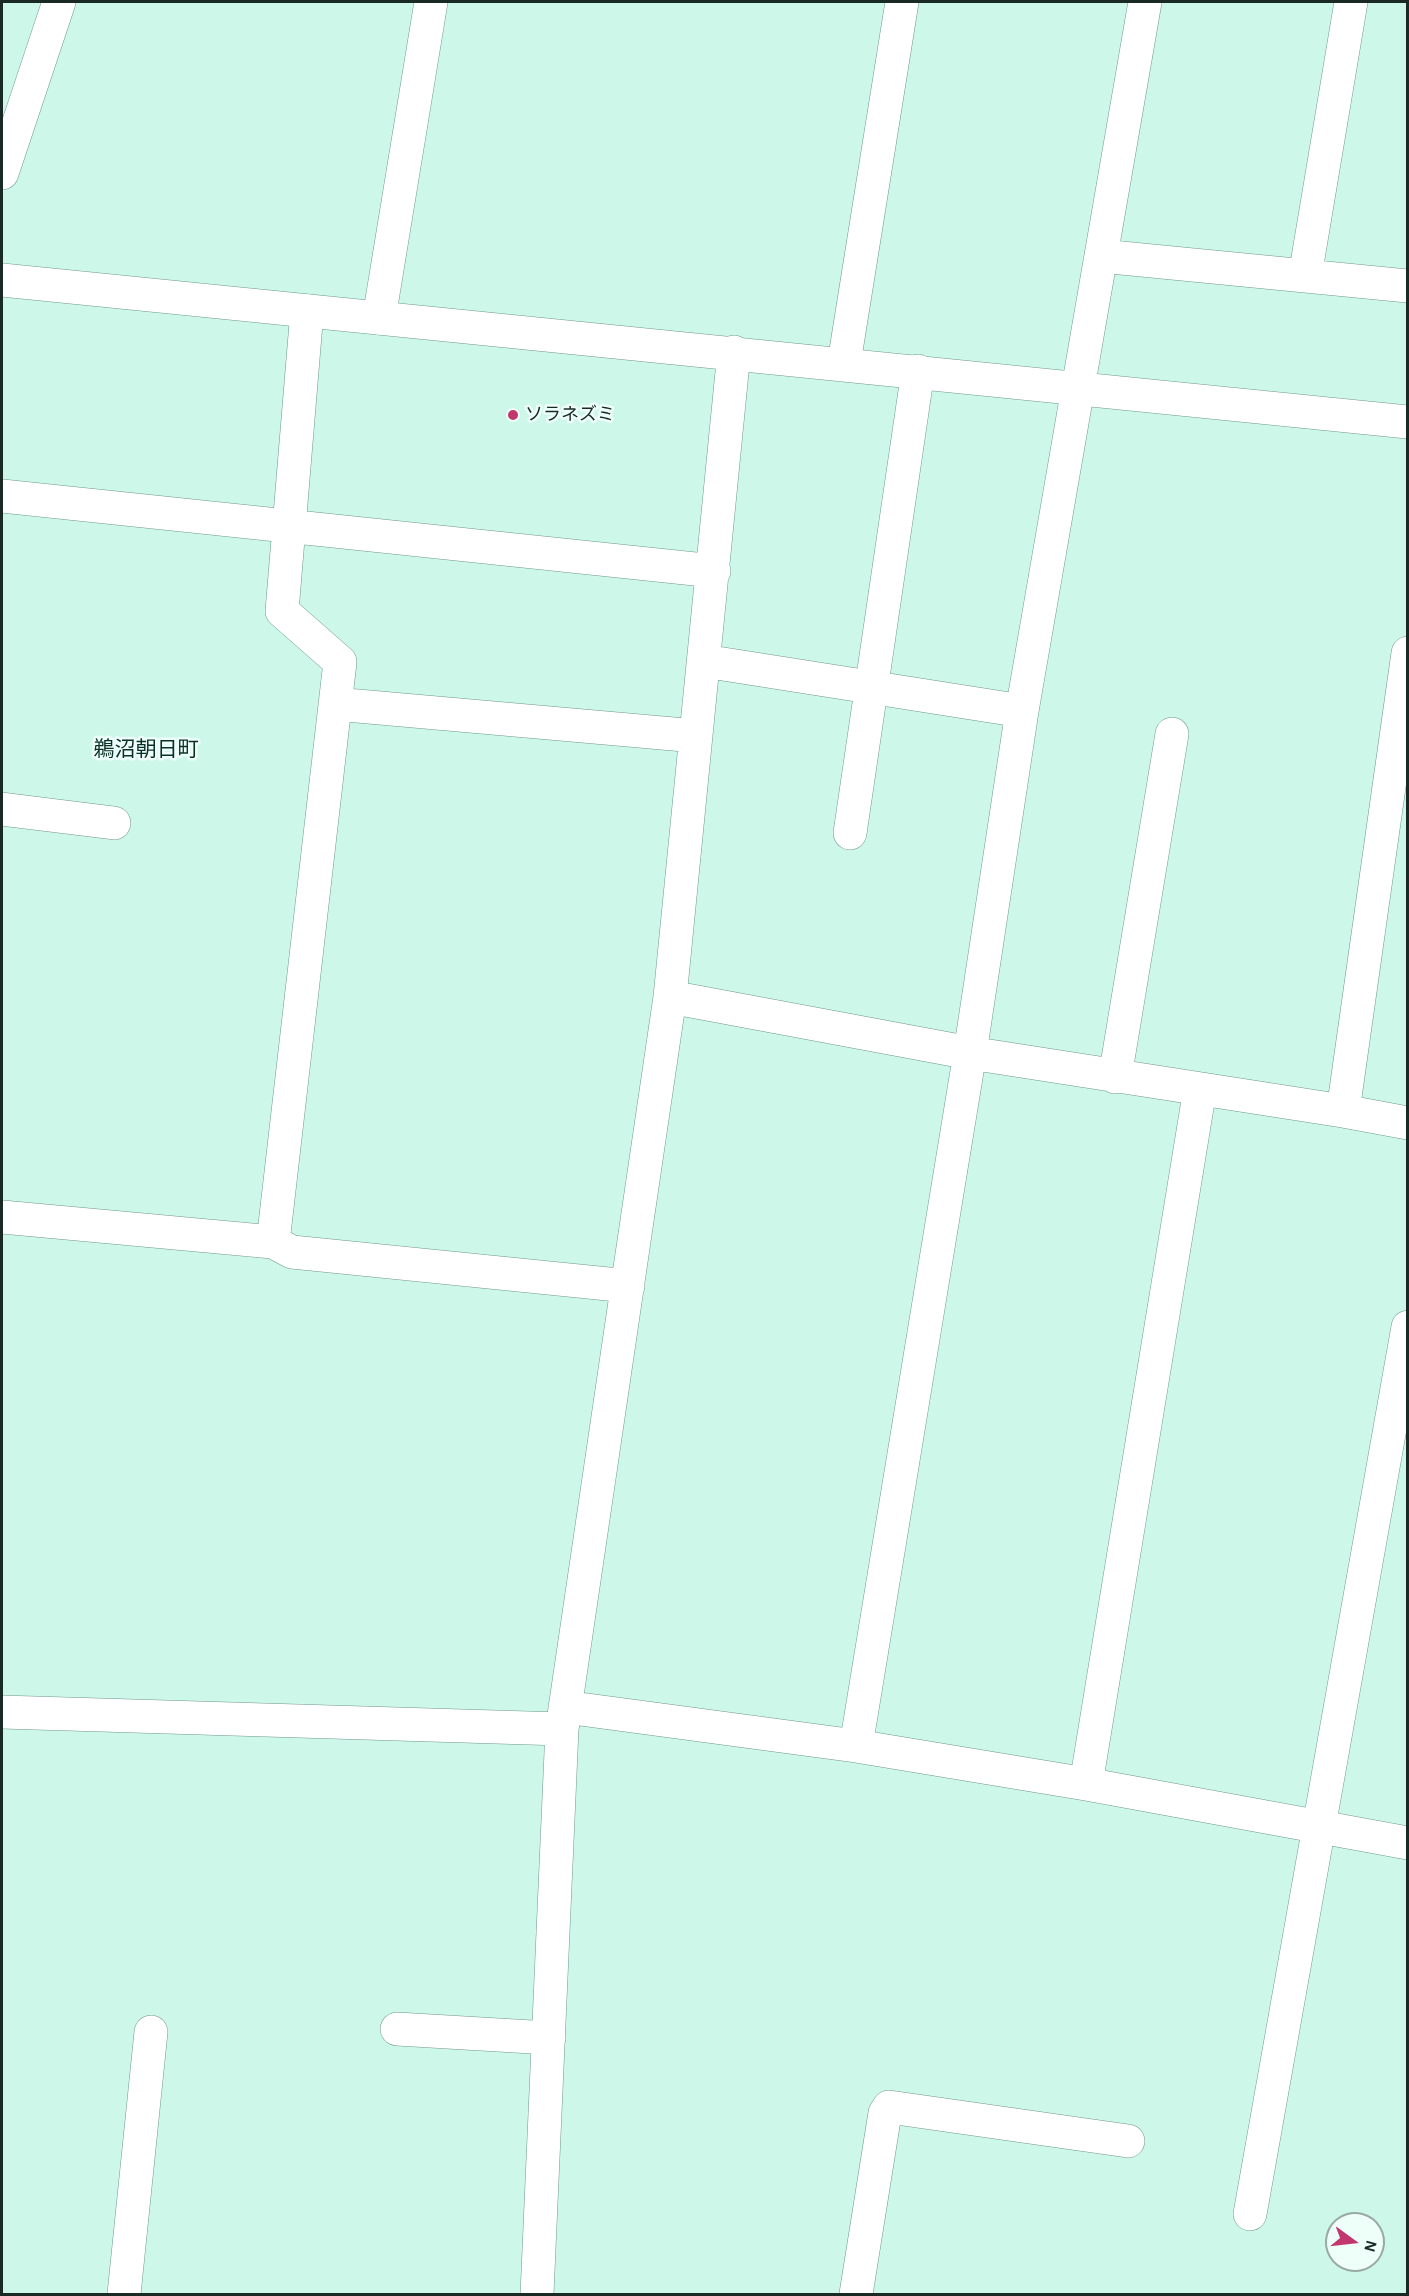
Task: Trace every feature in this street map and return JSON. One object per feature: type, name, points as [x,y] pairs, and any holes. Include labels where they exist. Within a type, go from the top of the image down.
[{"type":"street","points":[[2,173],[59,2]]},
{"type":"street","points":[[379,318],[431,2]]},
{"type":"street","points":[[844,363],[902,2]]},
{"type":"street","points":[[856,1746],[970,1053],[1022,711],[1144,2]]},
{"type":"street","points":[[1305,276],[1351,2]]},
{"type":"street","points":[[1101,256],[1407,286]]},
{"type":"street","points":[[2,280],[844,363],[1407,422]]},
{"type":"street","points":[[273,1242],[340,662],[282,611],[307,311]]},
{"type":"street","points":[[537,2295],[563,1718],[670,997],[734,352]]},
{"type":"street","points":[[850,833],[918,371]]},
{"type":"street","points":[[2,496],[714,571]]},
{"type":"street","points":[[1343,1111],[1407,653]]},
{"type":"street","points":[[704,661],[1022,711]]},
{"type":"street","points":[[335,704],[696,736]]},
{"type":"street","points":[[1115,1077],[1172,734]]},
{"type":"street","points":[[2,809],[114,823]]},
{"type":"street","points":[[670,997],[970,1053],[1407,1123]]},
{"type":"street","points":[[1086,1784],[1200,1089]]},
{"type":"street","points":[[2,1217],[273,1242],[292,1252],[627,1286]]},
{"type":"street","points":[[1250,2214],[1407,1327]]},
{"type":"street","points":[[2,1712],[563,1718],[856,1746],[1086,1784],[1407,1843]]},
{"type":"street","points":[[397,2029],[549,2038]]},
{"type":"street","points":[[124,2295],[151,2032]]},
{"type":"street","points":[[856,2295],[885,2113],[889,2107],[1128,2141]]},
{"type":"place","name":"ソラネズミ","points":[[513,415]]},
{"type":"district","name":"鵜沼朝日町","points":[[146,750]]}]
